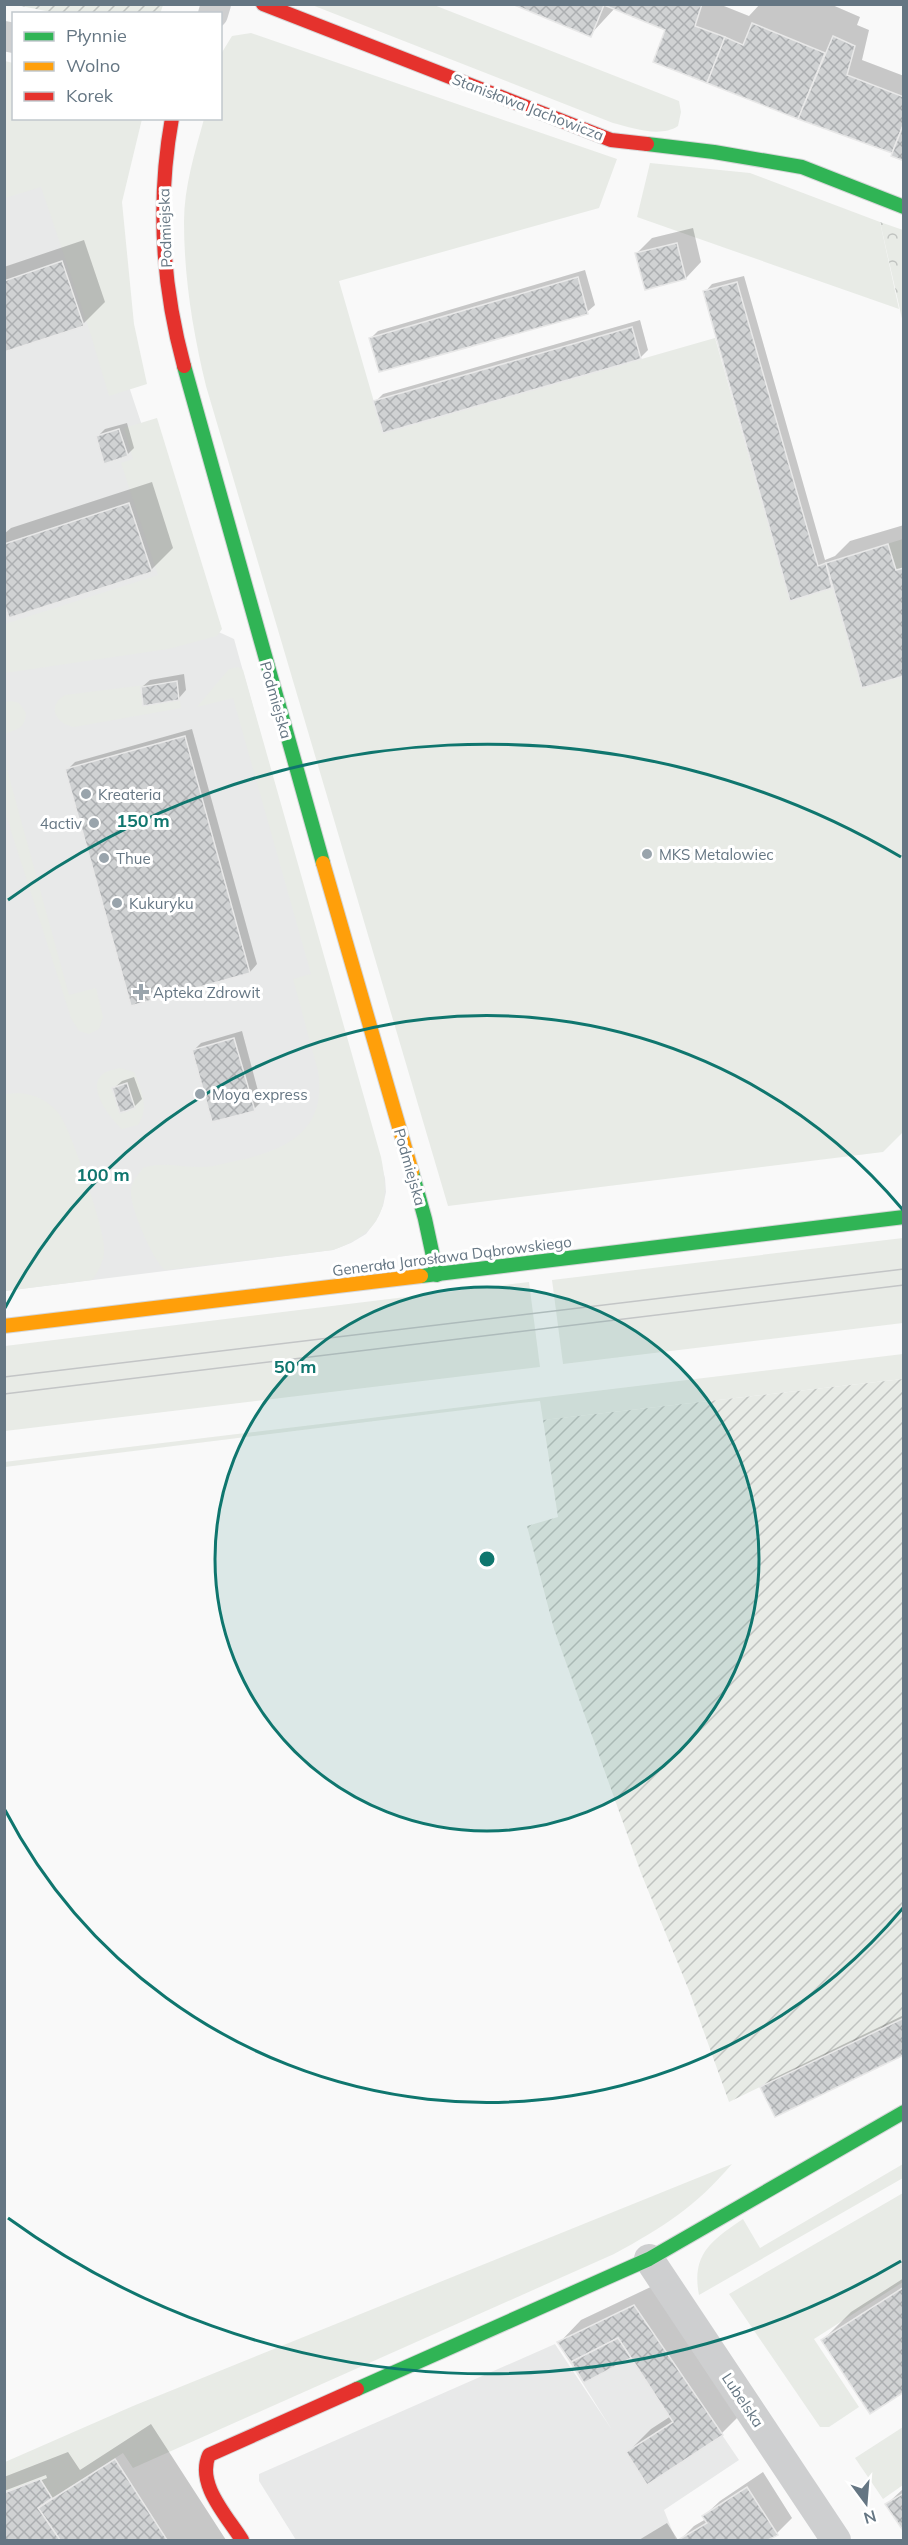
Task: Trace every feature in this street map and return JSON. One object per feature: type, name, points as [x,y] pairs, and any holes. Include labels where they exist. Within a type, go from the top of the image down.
[{"type":"street","name":"Stanisława Jachowicza","points":[[263,4],[611,140],[714,152],[802,167],[903,207]]},
{"type":"street","name":"Podmiejska","points":[[172,120],[164,166],[162,199],[167,285],[175,333],[260,643],[425,1219],[437,1275]]},
{"type":"street","name":"Generała Jarosława Dąbrowskiego","points":[[4,1326],[903,1217]]},
{"type":"street","points":[[242,2541],[209,2488],[204,2466],[209,2455],[649,2259],[903,2112]]},
{"type":"street","name":"Lubelska","points":[[649,2259],[836,2541]]},
{"type":"shaded area","points":[[4,108],[12,116],[12,120],[15,120],[115,345],[210,628],[234,639],[385,1178],[386,1192],[376,1221],[366,1234],[333,1250],[5,1291]]},
{"type":"shaded area","points":[[634,2305],[739,2460],[664,2510],[676,2540],[296,2540],[259,2481],[259,2474],[555,2344],[612,2430],[557,2342]]},
{"type":"green space","points":[[16,5],[163,5],[161,12],[51,12]]},
{"type":"green space","points":[[312,5],[434,5],[679,101],[681,112],[678,126],[671,130],[655,132],[613,123]]},
{"type":"green space","name":"MKS Metalowiec","points":[[251,33],[617,159],[599,208],[339,281],[383,433],[715,338],[783,576],[903,539],[904,1131],[883,1152],[448,1206],[206,386],[193,325],[184,243],[184,209],[204,120],[222,120],[222,52],[232,36]]},
{"type":"green space","points":[[5,61],[12,63],[12,120],[142,120],[122,202],[134,324],[147,384],[109,396],[41,187],[5,198]]},
{"type":"green space","points":[[650,163],[750,173],[880,222],[899,309],[637,217]]},
{"type":"green space","points":[[880,222],[903,230],[903,323]]},
{"type":"green space","points":[[157,418],[222,629],[217,636],[168,649],[5,673],[5,624],[158,575],[121,463],[133,459],[124,428]]},
{"type":"green space","points":[[238,667],[243,670],[381,1157],[385,1190],[379,1215],[372,1226],[350,1243],[333,1250],[165,1270],[148,1244],[137,1219],[131,1197],[133,1183],[143,1168],[158,1165],[212,1166],[274,1150],[301,1133],[310,1122],[316,1108],[319,1091],[318,1071],[293,979],[311,974],[233,698],[197,707],[229,669]]},
{"type":"green space","points":[[177,681],[181,708],[74,727],[62,722],[56,714],[56,704],[65,695]]},
{"type":"green space","points":[[5,702],[19,703],[26,713],[20,727],[5,734]]},
{"type":"green space","points":[[5,762],[69,995],[96,988],[103,1017],[99,1029],[89,1034],[79,1031],[71,1018],[5,812]]},
{"type":"green space","points":[[120,1068],[134,1072],[142,1092],[144,1106],[142,1119],[138,1125],[122,1129],[101,1101],[97,1084],[106,1072]]},
{"type":"green space","points":[[5,1094],[31,1095],[51,1105],[59,1114],[71,1138],[103,1236],[103,1259],[92,1280],[5,1291]]},
{"type":"green space","points":[[903,1238],[903,1323],[563,1364],[552,1280]]},
{"type":"green space","points":[[529,1282],[540,1367],[5,1431],[5,1346]]},
{"type":"green space","points":[[903,1354],[903,1379],[543,1420],[540,1401],[5,1467],[4,1462]]},
{"type":"green space","points":[[903,1379],[903,2018],[729,2102],[690,1993],[641,1873],[554,1629],[527,1526],[558,1517],[543,1420]]},
{"type":"green space","points":[[732,2164],[705,2192],[678,2215],[614,2254],[133,2468],[123,2453],[52,2498],[40,2480],[5,2493],[5,2462],[133,2406]]},
{"type":"green space","points":[[903,2164],[903,2178],[699,2295],[697,2281],[701,2258],[713,2241],[743,2219],[760,2248]]},
{"type":"green space","points":[[903,2193],[903,2282],[814,2339],[859,2407],[829,2427],[820,2427],[729,2294]]},
{"type":"green space","points":[[903,2427],[903,2485],[883,2499],[855,2458]]},
{"type":"building","points":[[512,4],[702,4],[695,26],[725,37],[707,83],[653,62],[665,30],[604,5],[591,37]]},
{"type":"building","points":[[752,23],[825,53],[798,119],[707,83],[725,37],[743,45]]},
{"type":"building","points":[[833,36],[855,46],[847,75],[904,97],[904,123],[892,153],[798,119]]},
{"type":"building","points":[[904,123],[904,161],[891,156]]},
{"type":"building","points":[[677,243],[686,279],[645,290],[635,253]]},
{"type":"building","points":[[62,261],[84,326],[4,352],[4,281]]},
{"type":"building","points":[[578,277],[588,314],[379,372],[369,338]]},
{"type":"building","points":[[737,282],[818,566],[826,563],[832,588],[790,601],[703,291]]},
{"type":"building","points":[[632,327],[641,359],[383,433],[373,401]]},
{"type":"building","points":[[119,429],[128,456],[104,464],[96,436]]},
{"type":"building","points":[[129,503],[152,572],[9,618],[4,603],[4,544]]},
{"type":"building","points":[[888,544],[896,570],[904,568],[904,676],[862,688],[826,563]]},
{"type":"building","points":[[177,681],[179,700],[143,706],[141,687]]},
{"type":"building","points":[[185,736],[250,973],[131,1006],[65,769]]},
{"type":"building","points":[[234,1038],[255,1111],[212,1122],[192,1050]]},
{"type":"building","points":[[127,1083],[135,1108],[120,1113],[112,1088]]},
{"type":"building","points":[[904,2018],[904,2055],[775,2117],[760,2087]]},
{"type":"building","points":[[904,2287],[904,2392],[870,2414],[821,2340]]},
{"type":"building","points":[[634,2305],[723,2435],[647,2485],[626,2452],[673,2422],[618,2338],[571,2362],[557,2342]]},
{"type":"building","points":[[618,2338],[631,2358],[584,2383],[571,2362]]},
{"type":"building","points":[[115,2459],[167,2540],[60,2540],[38,2508]]},
{"type":"building","points":[[40,2479],[52,2498],[38,2508],[60,2540],[4,2540],[4,2493]]},
{"type":"building","points":[[747,2487],[778,2535],[768,2540],[678,2540],[707,2523],[702,2516]]},
{"type":"building","points":[[904,2493],[904,2532],[885,2504]]},
{"type":"tram line","points":[[4,1377],[904,1269]]},
{"type":"tram line","points":[[4,1394],[904,1285]]},
{"type":"traffic: fast","points":[[647,144],[714,152],[802,167],[904,207]]},
{"type":"traffic: fast","points":[[184,366],[323,863]]},
{"type":"traffic: fast","points":[[412,1172],[437,1275]]},
{"type":"traffic: fast","points":[[421,1276],[904,1217]]},
{"type":"traffic: fast","points":[[357,2389],[649,2259],[904,2112]]},
{"type":"traffic: slow","points":[[323,863],[412,1172]]},
{"type":"traffic: slow","points":[[4,1326],[421,1276]]},
{"type":"traffic: jam","points":[[263,4],[611,140],[647,144]]},
{"type":"traffic: jam","points":[[172,120],[164,180],[164,243],[171,305],[184,366]]},
{"type":"traffic: jam","points":[[242,2540],[210,2488],[206,2466],[209,2455],[357,2389]]},
{"type":"place","name":"Kreateria","points":[[86,794]]},
{"type":"place","name":"4activ","points":[[94,823]]},
{"type":"place","name":"MKS Metalowiec","points":[[647,854]]},
{"type":"place","name":"Thue","points":[[104,858]]},
{"type":"place","name":"Kukuryku","points":[[117,903]]},
{"type":"place","name":"Apteka Zdrowit","points":[[141,992]]},
{"type":"place","name":"Moya express","points":[[200,1094]]}]
